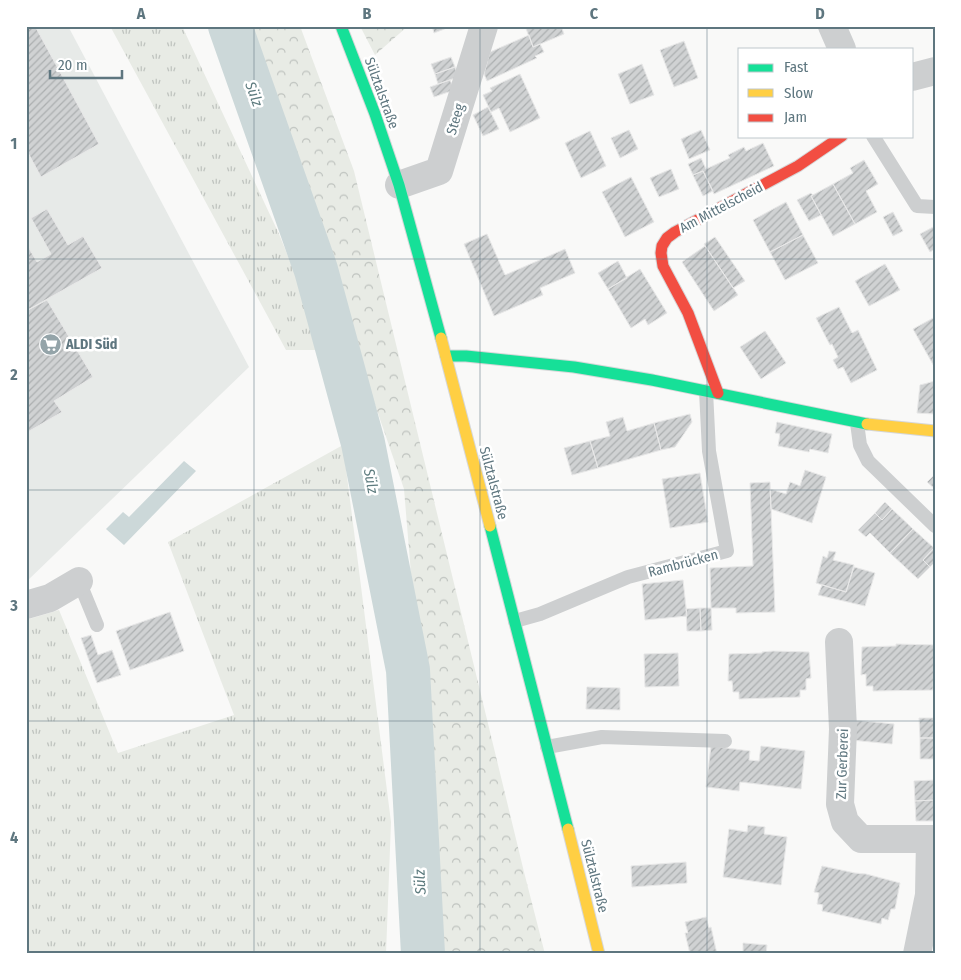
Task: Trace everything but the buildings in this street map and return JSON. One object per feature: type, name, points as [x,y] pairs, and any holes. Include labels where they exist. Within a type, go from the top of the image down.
[{"type":"main road","name":"Sülztalstraße","points":[[341,26],[375,114],[399,185],[515,621],[599,954]]},
{"type":"main road","name":"Am Mittelscheid","points":[[712,392],[705,354],[686,311],[662,266],[660,254],[663,242],[675,232],[798,166],[839,138]]},
{"type":"main road","points":[[446,356],[466,356],[574,367],[652,380],[857,423],[935,431]]},
{"type":"street","name":"Steeg","points":[[399,185],[439,171],[484,26]]},
{"type":"street","points":[[832,26],[842,48]]},
{"type":"street","points":[[914,76],[935,70]]},
{"type":"street","points":[[26,605],[50,598],[79,582]]},
{"type":"street","name":"Zur Gerberei","points":[[839,642],[844,729],[840,804],[845,822],[861,839],[932,839],[929,895],[917,954]]},
{"type":"lane","points":[[874,138],[917,206],[935,207]]},
{"type":"lane","name":"Rambrücken","points":[[515,621],[540,614],[628,577],[727,551],[709,452],[712,392]]},
{"type":"lane","points":[[857,423],[860,444],[868,461],[935,526]]},
{"type":"lane","points":[[79,582],[97,625]]},
{"type":"lane","points":[[547,747],[602,737],[725,741]]},
{"type":"shaded area","points":[[26,26],[68,26],[249,367],[26,582]]},
{"type":"shaded area","points":[[184,461],[196,471],[124,545],[106,529],[123,512],[129,517]]},
{"type":"green space","points":[[110,26],[182,26],[279,234],[326,350],[286,350]]},
{"type":"green space","points":[[233,26],[300,26],[354,171],[545,954],[432,954],[430,803],[404,489],[317,236]]},
{"type":"green space","points":[[360,26],[408,26],[375,55]]},
{"type":"green space","points":[[343,445],[391,822],[386,954],[26,954],[26,620],[59,610],[118,753],[234,715],[168,542]]},
{"type":"waterway","name":"Sülz","points":[[230,26],[316,270],[363,443],[408,670],[423,954]]},
{"type":"traffic: fast","points":[[341,26],[375,114],[399,185],[441,338]]},
{"type":"traffic: fast","points":[[446,356],[466,356],[574,367],[652,380],[867,424]]},
{"type":"traffic: fast","points":[[490,526],[568,829]]},
{"type":"traffic: slow","points":[[441,338],[490,526]]},
{"type":"traffic: slow","points":[[867,424],[935,431]]},
{"type":"traffic: slow","points":[[568,829],[599,954]]},
{"type":"traffic: jam","points":[[718,393],[688,313],[663,266],[662,246],[667,238],[675,232],[798,166],[839,138]]},
{"type":"place","name":"ALDI Süd","points":[[50,344]]}]
